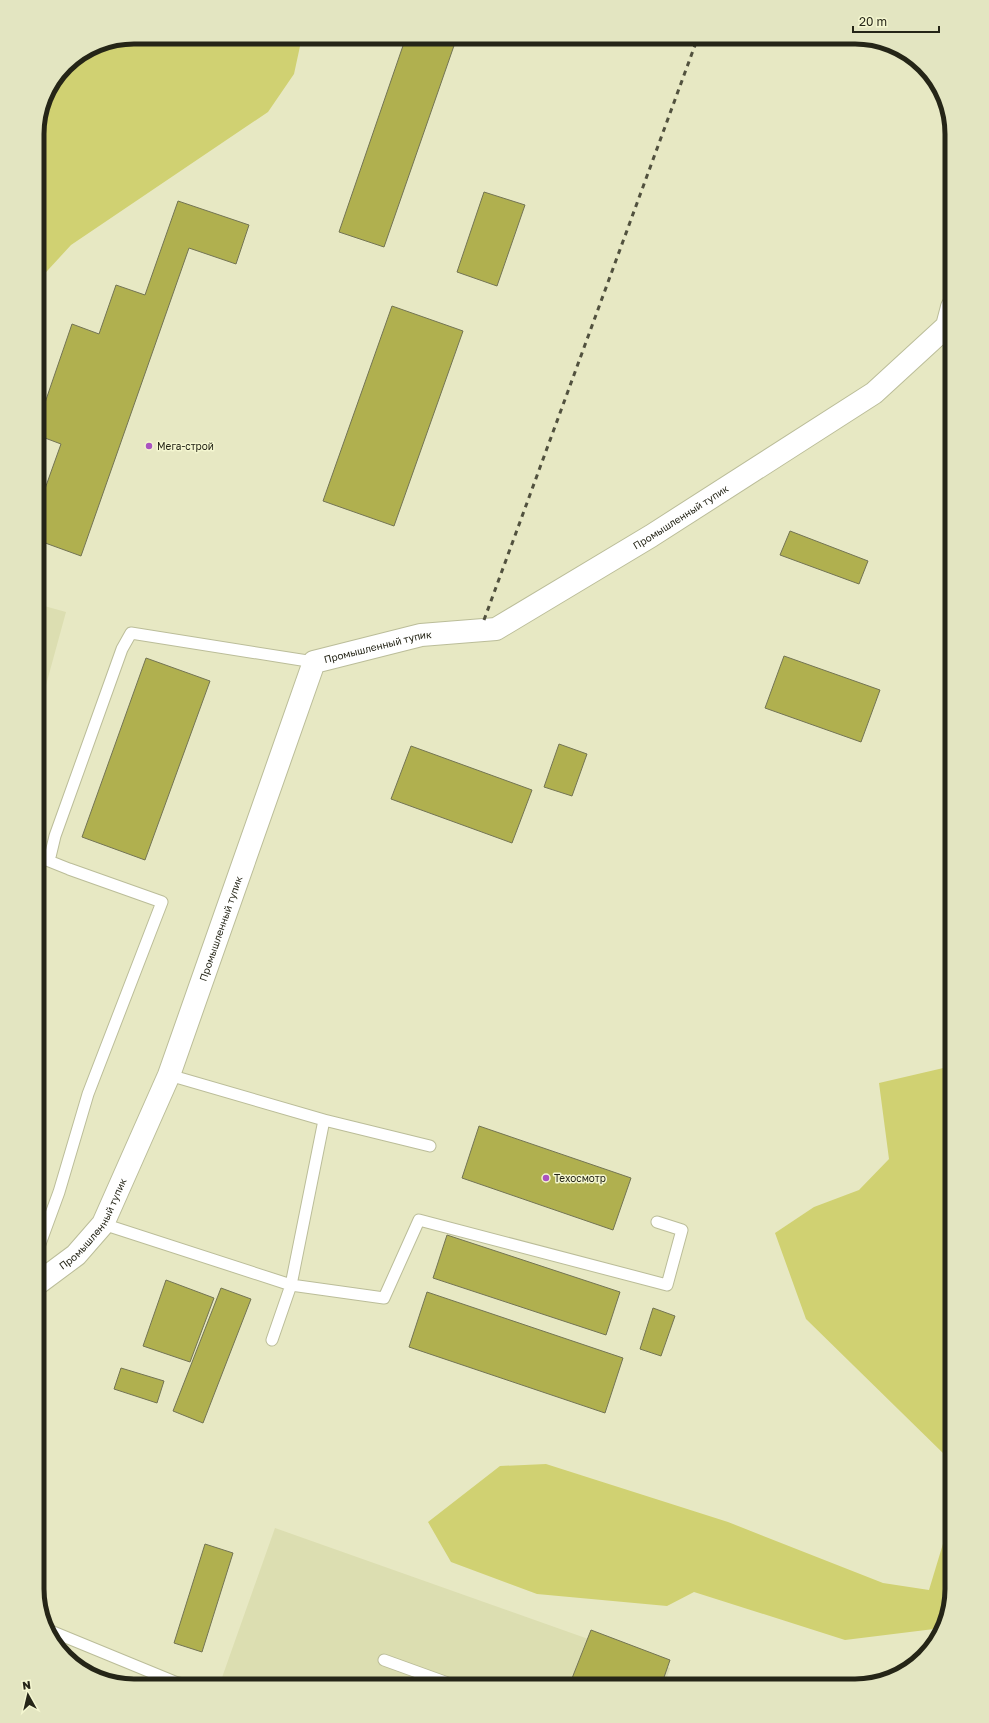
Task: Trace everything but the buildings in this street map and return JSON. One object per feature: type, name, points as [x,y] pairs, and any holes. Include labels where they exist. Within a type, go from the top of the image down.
[{"type":"street","name":"Промышленный тупик","points":[[44,1279],[76,1255],[103,1224],[169,1075],[314,662],[421,635],[496,629],[651,536],[874,393],[945,328]]},
{"type":"lane","points":[[44,1233],[59,1192],[88,1094],[162,902],[69,870],[50,861],[55,836],[122,649],[131,633],[314,662]]},
{"type":"lane","points":[[169,1075],[324,1120],[430,1146]]},
{"type":"lane","points":[[272,1340],[291,1285],[324,1120]]},
{"type":"lane","points":[[103,1224],[291,1285],[384,1298],[419,1220],[667,1285],[682,1230],[657,1222]]},
{"type":"lane","points":[[55,1633],[168,1679]]},
{"type":"lane","points":[[384,1660],[437,1679]]},
{"type":"shaded area","points":[[300,44],[294,74],[268,112],[71,245],[44,274],[44,128],[47,111],[53,94],[66,75],[75,66],[89,56],[100,51],[122,45]]},
{"type":"shaded area","points":[[44,606],[66,612],[44,692]]},
{"type":"shaded area","points":[[945,1068],[945,1455],[806,1319],[775,1233],[814,1207],[859,1190],[889,1159],[879,1083]]},
{"type":"shaded area","points":[[546,1464],[728,1522],[883,1583],[929,1590],[945,1537],[945,1589],[942,1612],[935,1630],[934,1629],[845,1640],[694,1592],[667,1606],[537,1594],[451,1562],[428,1522],[500,1466]]},
{"type":"shaded area","points":[[275,1528],[670,1668],[666,1679],[221,1679]]},
{"type":"railway","points":[[484,620],[695,44]]},
{"type":"place","name":"Мега-строй","points":[[149,446]]},
{"type":"place","name":"Техосмотр","points":[[546,1178]]}]
